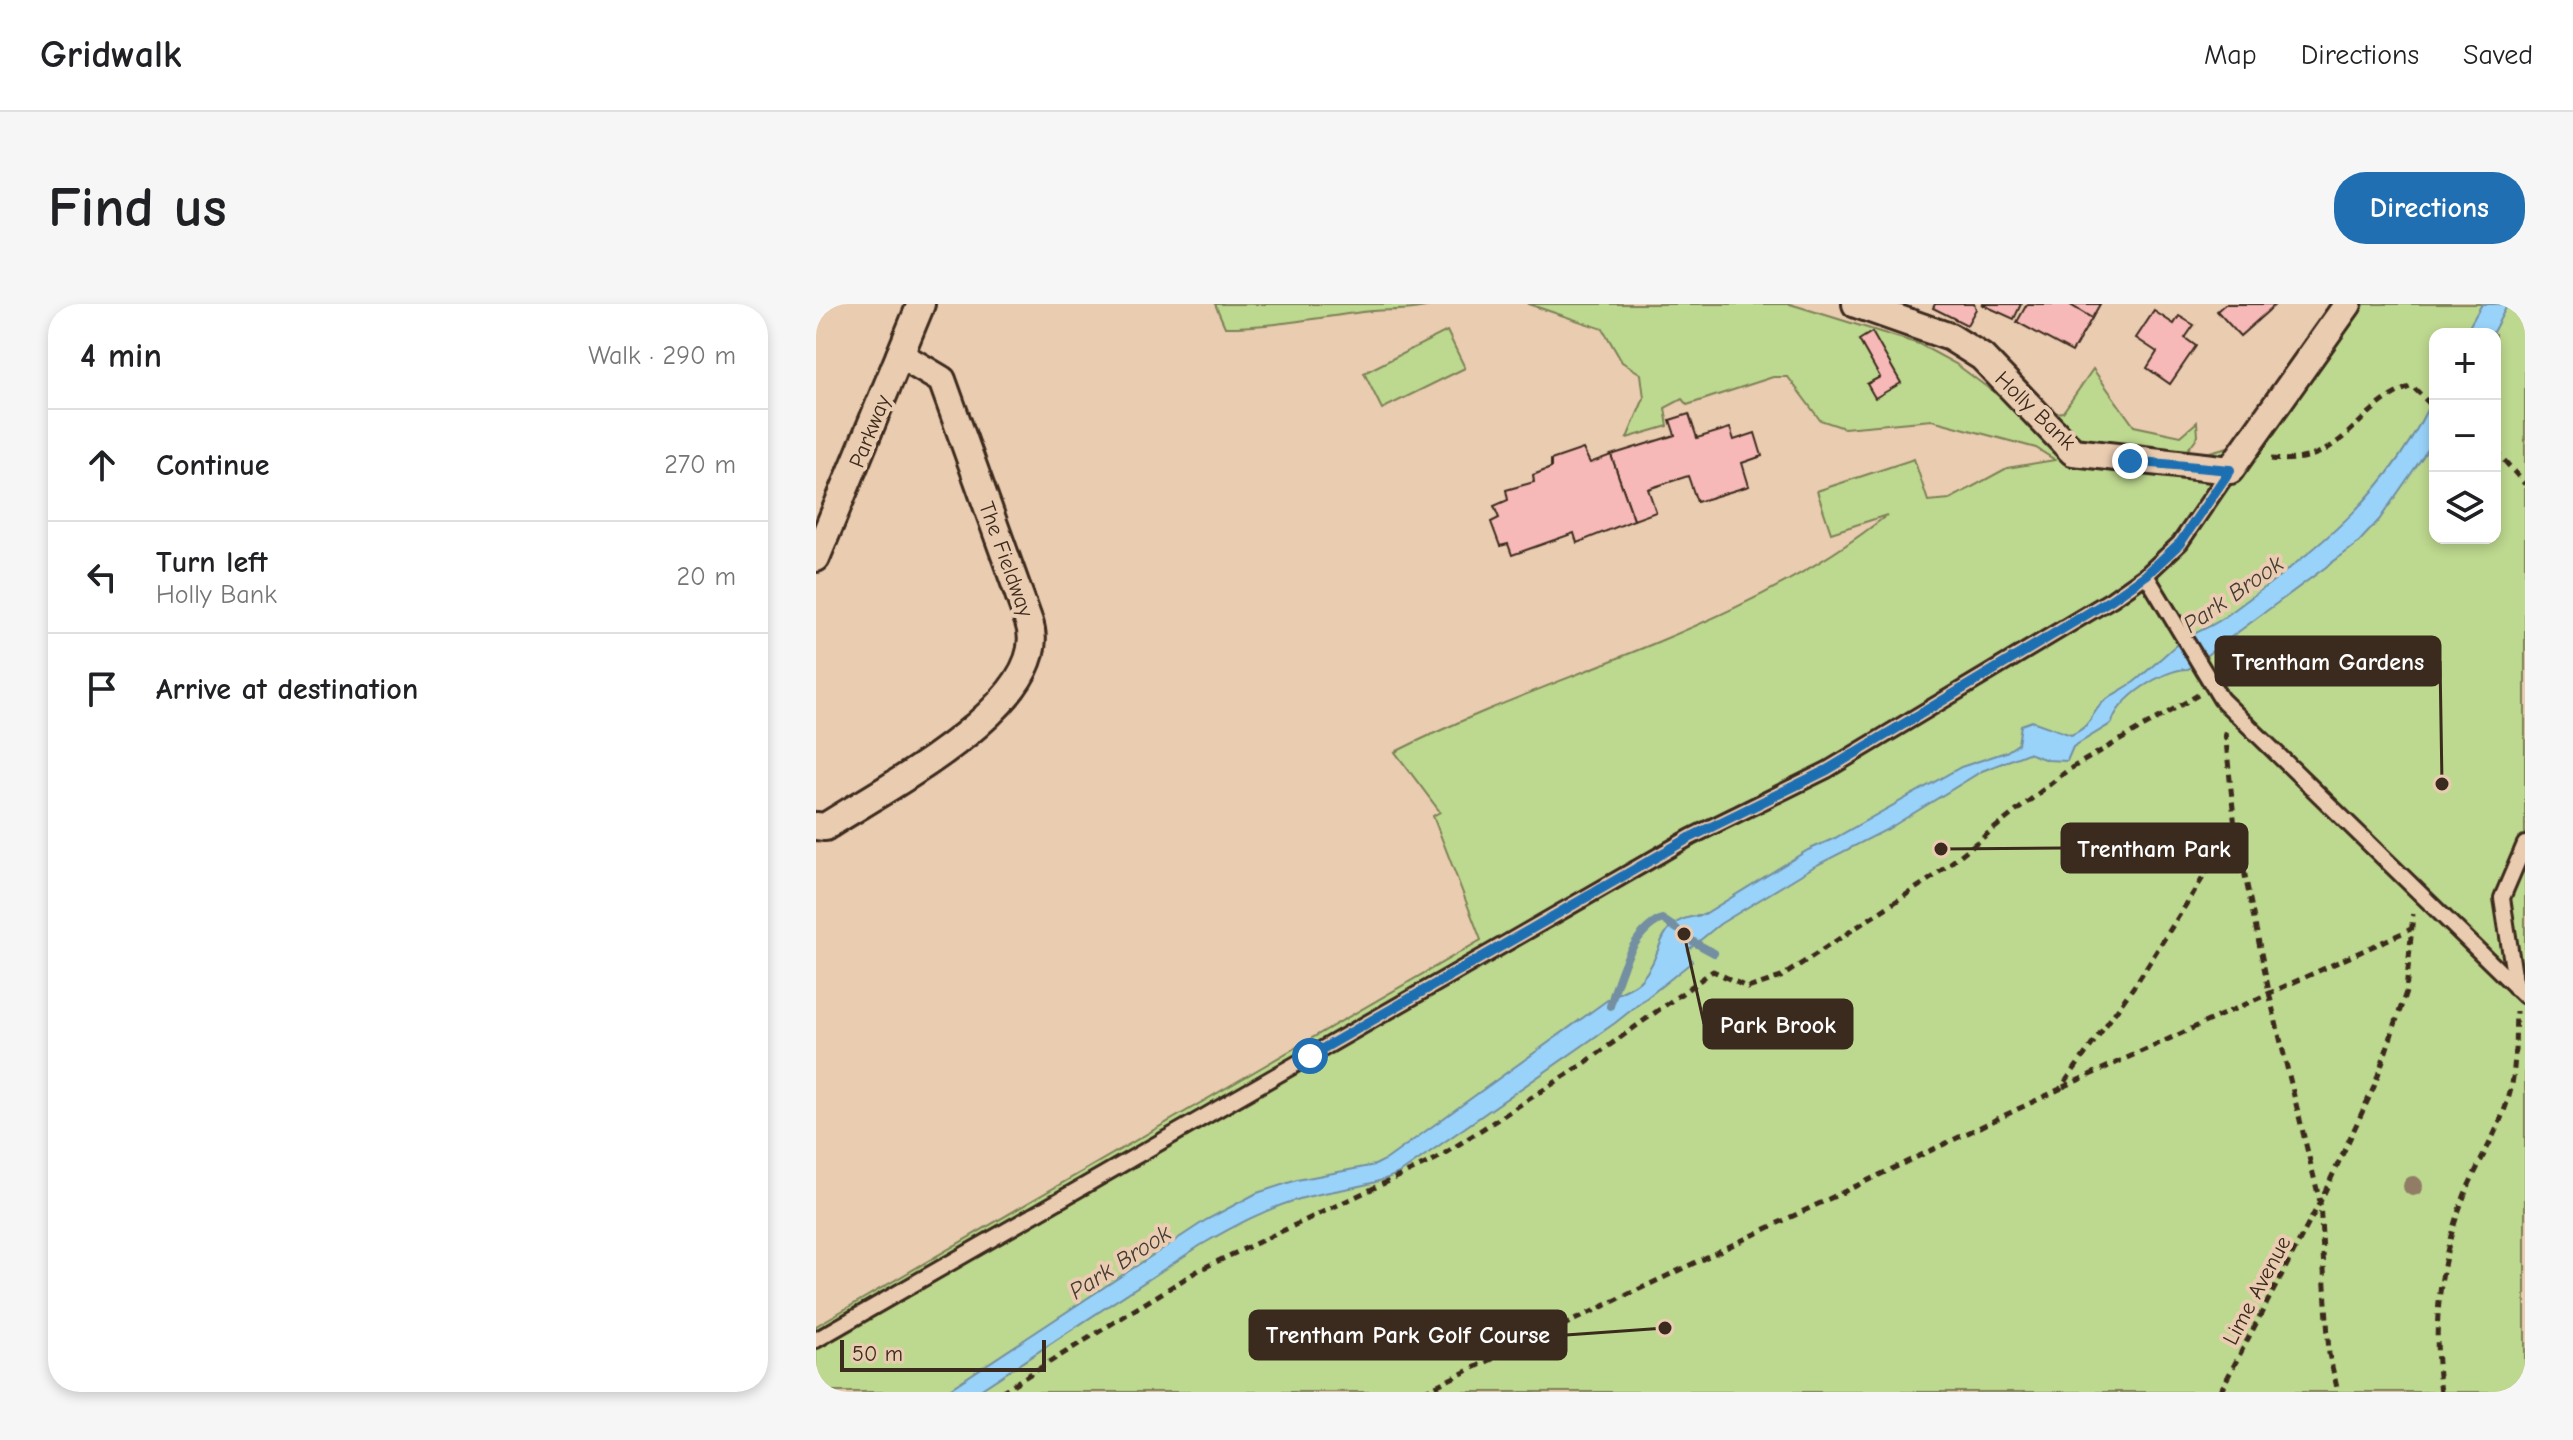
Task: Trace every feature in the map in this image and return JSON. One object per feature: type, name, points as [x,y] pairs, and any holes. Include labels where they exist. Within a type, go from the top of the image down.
[{"type":"street","name":"Parkway","points":[[816,558],[921,304]]},
{"type":"street","name":"Holly Bank","points":[[1856,304],[1950,337],[1982,357],[2073,452],[2236,461]]},
{"type":"street","points":[[2236,461],[2348,304]]},
{"type":"street","name":"The Fieldway","points":[[816,826],[825,827],[977,726],[1013,691],[1033,645],[1029,622],[942,380],[900,355]]},
{"type":"lane","points":[[816,1340],[1691,837],[1827,770],[1889,735],[2146,575],[2180,543],[2236,461]]},
{"type":"lane","points":[[2146,575],[2216,693],[2520,992]]},
{"type":"lane","points":[[2520,992],[2502,898],[2525,844]]},
{"type":"path","points":[[2236,461],[2299,462],[2323,452],[2412,386],[2429,404]]},
{"type":"path","points":[[2501,457],[2525,484]]},
{"type":"path","points":[[1001,1392],[1199,1270],[1436,1159],[1582,1065],[1713,971],[1748,988],[1781,977],[1933,877],[2068,770],[2216,693],[2235,827],[2269,991],[2320,1202],[2329,1354],[2338,1392]]},
{"type":"path","points":[[2060,1089],[2137,982],[2235,827]]},
{"type":"path","name":"Lime Avenue","points":[[2220,1392],[2320,1202],[2374,1087],[2401,1005],[2415,889]]},
{"type":"path","points":[[1423,1392],[2060,1089],[2255,1001],[2269,991],[2411,929]]},
{"type":"path","points":[[2441,1392],[2436,1358],[2438,1307],[2460,1208],[2512,1086],[2520,992]]},
{"type":"green space","points":[[1215,304],[1437,304],[1277,324],[1225,327]]},
{"type":"green space","points":[[1528,304],[1790,304],[1919,344],[1956,364],[2027,417],[2063,412],[2093,369],[2134,426],[2181,436],[2197,422],[2198,436],[2180,460],[2250,441],[2305,385],[2365,304],[2525,304],[2525,1392],[816,1392],[816,1326],[1481,940],[1433,816],[1440,812],[1395,752],[1457,723],[1710,619],[1831,555],[1887,515],[1831,533],[1817,491],[1914,459],[1928,501],[1950,499],[2007,468],[2055,460],[2036,448],[1932,420],[1844,428],[1820,420],[1788,377],[1773,377],[1687,405],[1682,399],[1665,408],[1668,426],[1627,438],[1644,398],[1641,374],[1622,362],[1603,329]]},
{"type":"green space","points":[[1447,331],[1465,368],[1382,409],[1364,373]]},
{"type":"water","points":[[2482,304],[2508,304],[2495,328],[2468,328]]},
{"type":"water","points":[[2429,404],[2429,448],[2379,520],[2357,544],[2188,669],[2166,674],[2142,687],[2122,704],[2112,723],[2073,747],[2067,761],[2047,760],[2028,753],[1982,771],[1888,829],[1815,866],[1720,924],[1688,950],[1692,962],[1615,1023],[1404,1170],[1368,1184],[1290,1202],[1251,1218],[1201,1245],[977,1392],[945,1392],[1206,1220],[1257,1193],[1297,1180],[1375,1165],[1387,1159],[1613,996],[1632,987],[1649,969],[1663,938],[1676,923],[1703,915],[1808,850],[1961,767],[2006,752],[2018,744],[2021,725],[2032,721],[2071,735],[2078,731],[2107,699],[2134,682],[2180,642],[2216,623],[2316,546],[2371,493],[2396,463]]},
{"type":"building","points":[[1935,304],[1974,304],[1976,309],[1967,325],[1933,308]]},
{"type":"building","points":[[1981,304],[2021,304],[2014,319]]},
{"type":"building","points":[[2027,304],[2069,304],[2092,318],[2072,352],[2017,322]]},
{"type":"building","points":[[2069,304],[2100,304],[2092,318]]},
{"type":"building","points":[[2225,304],[2276,304],[2240,336],[2217,311]]},
{"type":"building","points":[[2154,311],[2174,324],[2179,316],[2194,325],[2185,338],[2196,346],[2170,384],[2147,368],[2157,352],[2136,338]]},
{"type":"building","points":[[1872,332],[1901,383],[1875,398],[1867,384],[1880,377],[1859,340]]},
{"type":"building","points":[[1689,414],[1697,438],[1730,428],[1734,440],[1755,433],[1762,456],[1742,463],[1749,486],[1697,502],[1688,476],[1648,489],[1656,512],[1634,520],[1611,455],[1675,435],[1670,420]]},
{"type":"building","points":[[1583,449],[1590,463],[1611,455],[1634,520],[1577,543],[1574,533],[1512,555],[1508,544],[1500,546],[1491,522],[1499,518],[1494,506],[1508,500],[1506,490],[1534,482],[1533,475],[1551,468],[1551,460]]},
{"type":"waterway","points":[[1610,1006],[1628,956],[1642,934],[1662,919],[1677,929]]},
{"type":"waterway","points":[[1690,940],[1714,953]]},
{"type":"place","name":"Trentham Gardens","points":[[2442,784]]},
{"type":"place","name":"Trentham Park","points":[[1941,849]]},
{"type":"place","name":"Park Brook","points":[[1684,934]]},
{"type":"place","name":"Trentham Park Golf Course","points":[[1665,1328]]},
{"type":"route","points":[[1310,1056],[1691,837],[1827,770],[2112,599],[2146,575],[2180,543],[2230,470],[2130,461]]}]
